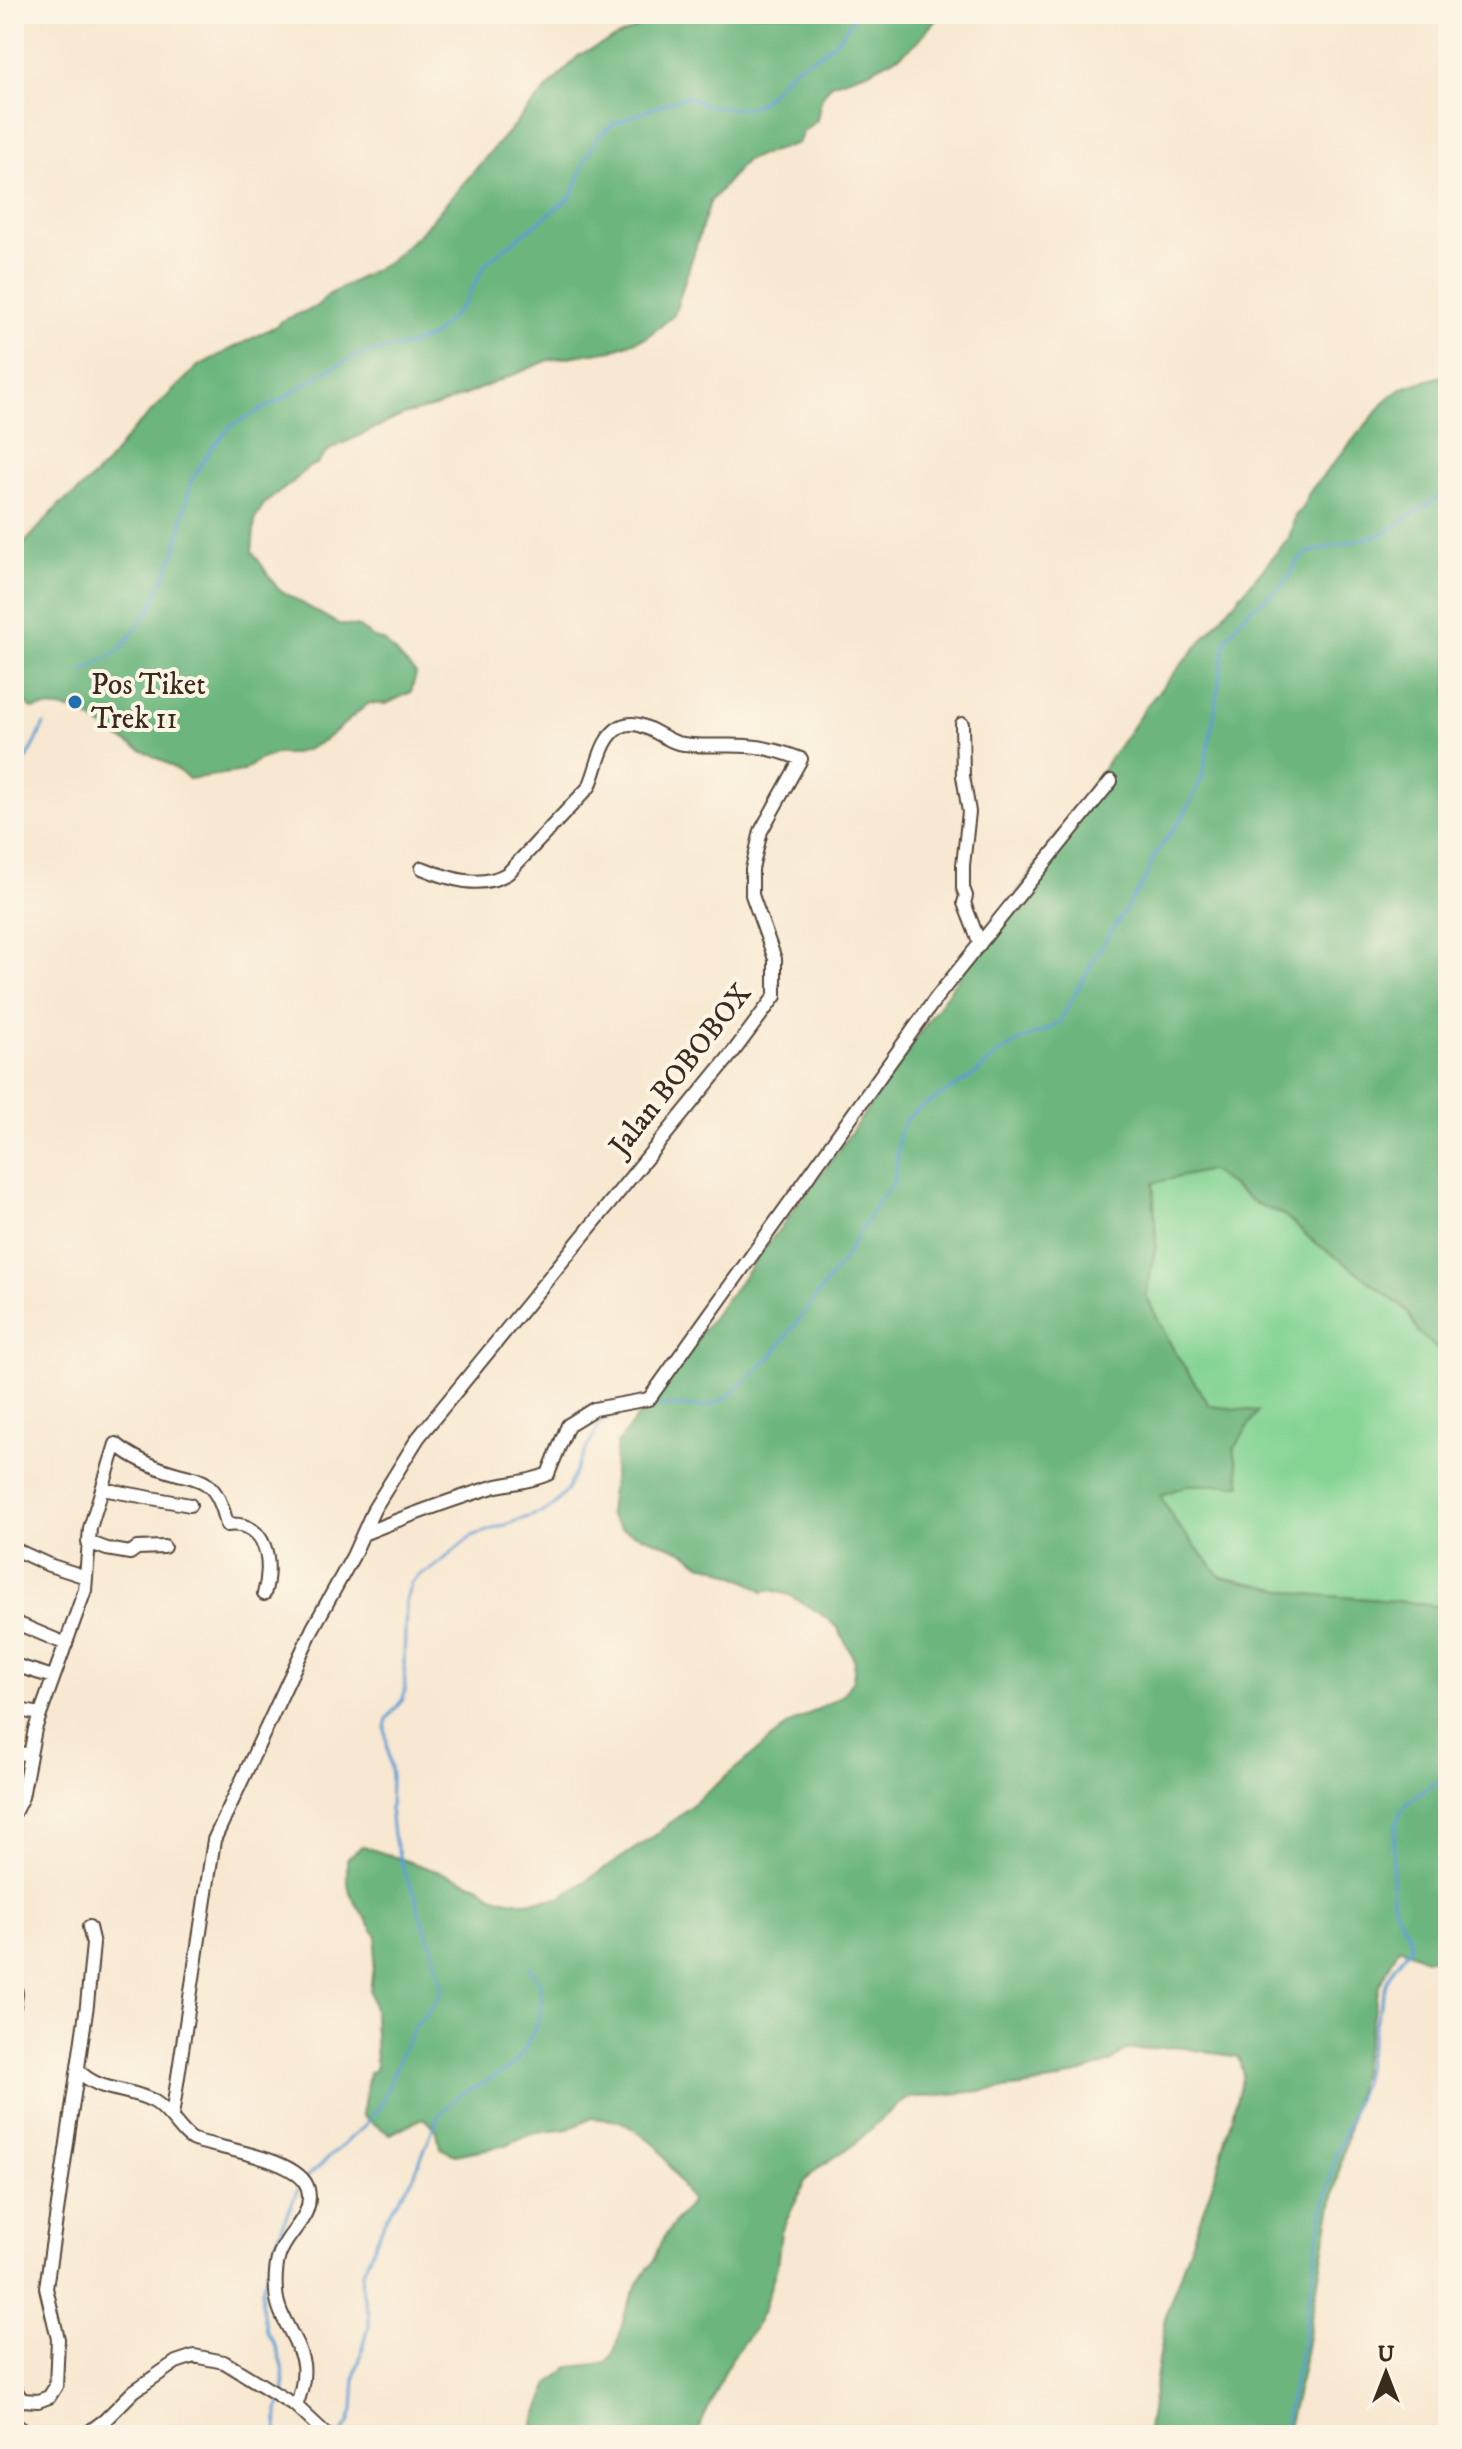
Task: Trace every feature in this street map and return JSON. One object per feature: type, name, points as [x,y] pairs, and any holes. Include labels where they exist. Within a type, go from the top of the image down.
[{"type":"street","points":[[962,724],[963,776],[969,812],[964,903],[980,944]]},
{"type":"street","name":"Jalan BOBOBOX","points":[[172,2116],[214,1840],[313,1628],[374,1509],[418,1438],[734,1051],[775,996],[775,959],[752,895],[752,869],[761,831],[801,759],[773,749],[749,746],[680,744],[652,729],[631,725],[620,727],[608,739],[589,787],[508,873],[494,882],[475,882],[422,868]]},
{"type":"street","points":[[363,1534],[409,1515],[496,1487],[530,1482],[548,1474],[568,1425],[594,1409],[649,1399],[936,998],[1111,781]]},
{"type":"street","points":[[14,1813],[22,1797],[40,1714],[85,1590],[88,1542],[116,1444],[139,1460],[209,1485],[222,1508],[227,1525],[238,1523],[250,1528],[263,1544],[270,1564],[264,1594]]},
{"type":"street","points":[[102,1489],[190,1505]]},
{"type":"street","points":[[88,1542],[130,1553],[137,1548],[164,1547]]},
{"type":"street","points":[[14,1549],[86,1577]]},
{"type":"street","points":[[14,1622],[66,1644]]},
{"type":"street","points":[[14,1665],[53,1677]]},
{"type":"street","points":[[14,1709],[40,1714]]},
{"type":"street","points":[[14,1752],[31,1751]]},
{"type":"street","points":[[14,2388],[22,2400],[29,2401],[49,2397],[56,2386],[58,2339],[46,2288],[78,2070],[93,1944],[89,1927]]},
{"type":"street","points":[[14,1981],[14,2007]]},
{"type":"street","points":[[78,2070],[94,2084],[154,2101],[172,2116],[189,2138],[281,2165],[301,2176],[308,2188],[309,2209],[282,2249],[275,2287],[279,2310],[300,2352],[303,2366],[302,2388],[296,2406]]},
{"type":"street","points":[[81,2435],[105,2420],[134,2391],[176,2362],[194,2356],[224,2362],[296,2406],[327,2435]]},
{"type":"street","points":[[14,2421],[30,2435]]},
{"type":"green space","points":[[666,14],[941,14],[901,55],[867,72],[831,84],[821,99],[817,120],[803,132],[798,143],[746,160],[710,202],[674,315],[647,337],[612,350],[549,360],[438,406],[403,415],[329,450],[317,464],[307,468],[264,504],[255,519],[252,551],[278,589],[338,624],[359,627],[384,641],[416,674],[411,692],[386,704],[369,703],[325,740],[308,749],[275,754],[243,771],[189,779],[88,717],[64,709],[32,709],[18,696],[14,685],[14,555],[61,503],[103,468],[132,431],[198,366],[281,321],[316,307],[328,295],[389,262],[423,230],[579,55]]},
{"type":"green space","points":[[1448,374],[1448,1359],[1419,1333],[1407,1311],[1313,1241],[1284,1215],[1255,1203],[1210,1170],[1153,1183],[1156,1244],[1146,1296],[1174,1351],[1210,1406],[1258,1411],[1234,1449],[1241,1485],[1189,1485],[1160,1495],[1175,1522],[1221,1577],[1304,1594],[1448,1608],[1448,1957],[1425,1959],[1399,1947],[1379,1986],[1329,2220],[1301,2375],[1286,2435],[1147,2435],[1167,2311],[1217,2171],[1243,2075],[1238,2057],[1177,2047],[1126,2050],[1111,2062],[1057,2081],[909,2098],[805,2181],[781,2232],[777,2266],[763,2311],[754,2329],[731,2358],[696,2435],[529,2435],[550,2383],[570,2367],[606,2363],[611,2356],[635,2290],[666,2235],[691,2201],[656,2144],[620,2121],[592,2118],[568,2129],[530,2134],[506,2145],[455,2155],[440,2148],[437,2130],[423,2118],[390,2134],[362,2116],[369,2072],[374,2071],[376,2065],[374,2009],[370,1991],[377,1936],[350,1894],[347,1859],[362,1846],[478,1885],[492,1895],[509,1900],[526,1902],[560,1898],[657,1834],[788,1725],[842,1696],[853,1680],[855,1661],[838,1628],[821,1614],[789,1595],[771,1590],[763,1592],[715,1567],[700,1564],[685,1552],[622,1529],[609,1515],[617,1444],[836,1154],[1148,704],[1289,538],[1295,516],[1310,491],[1390,396],[1405,387]]},
{"type":"green space","points":[[1210,1170],[1255,1203],[1284,1215],[1313,1241],[1408,1311],[1419,1333],[1448,1359],[1448,1608],[1304,1594],[1220,1577],[1175,1522],[1160,1495],[1189,1485],[1241,1485],[1210,1406],[1174,1351],[1146,1296],[1156,1244],[1153,1182]]},
{"type":"waterway","points":[[82,672],[119,651],[150,610],[176,550],[191,481],[211,449],[232,425],[356,356],[404,347],[433,336],[463,305],[487,262],[572,196],[598,137],[613,124],[689,97],[724,108],[739,109],[759,103],[796,67],[832,44],[855,14]]},
{"type":"waterway","points":[[647,1405],[712,1405],[729,1396],[771,1357],[842,1262],[878,1202],[892,1185],[899,1132],[906,1120],[976,1074],[996,1055],[1060,1021],[1101,947],[1145,880],[1154,856],[1185,813],[1202,778],[1225,642],[1239,621],[1280,587],[1307,553],[1385,533],[1448,491]]},
{"type":"waterway","points":[[14,781],[44,724]]},
{"type":"waterway","points":[[306,2178],[365,2125],[381,2105],[401,2054],[415,2027],[438,1999],[442,1987],[431,1942],[393,1835],[390,1809],[391,1776],[385,1727],[405,1692],[406,1602],[411,1583],[472,1536],[543,1512],[554,1505],[567,1490],[601,1422],[632,1408]]},
{"type":"waterway","points":[[1282,2435],[1303,2340],[1320,2228],[1335,2159],[1362,2083],[1387,1981],[1411,1947],[1393,1899],[1397,1822],[1409,1802],[1448,1775]]},
{"type":"waterway","points":[[340,2435],[349,2423],[353,2410],[355,2377],[369,2326],[369,2313],[361,2287],[362,2273],[387,2216],[413,2178],[438,2116],[457,2097],[510,2068],[523,2052],[538,2022],[542,2002],[540,1983],[529,1967]]},
{"type":"waterway","points":[[285,2394],[282,2366],[266,2330],[261,2303],[275,2244],[298,2189]]},
{"type":"waterway","points":[[277,2435],[278,2410],[282,2401]]},
{"type":"place","name":"Pos Tiket Trek 11","points":[[75,702]]}]
